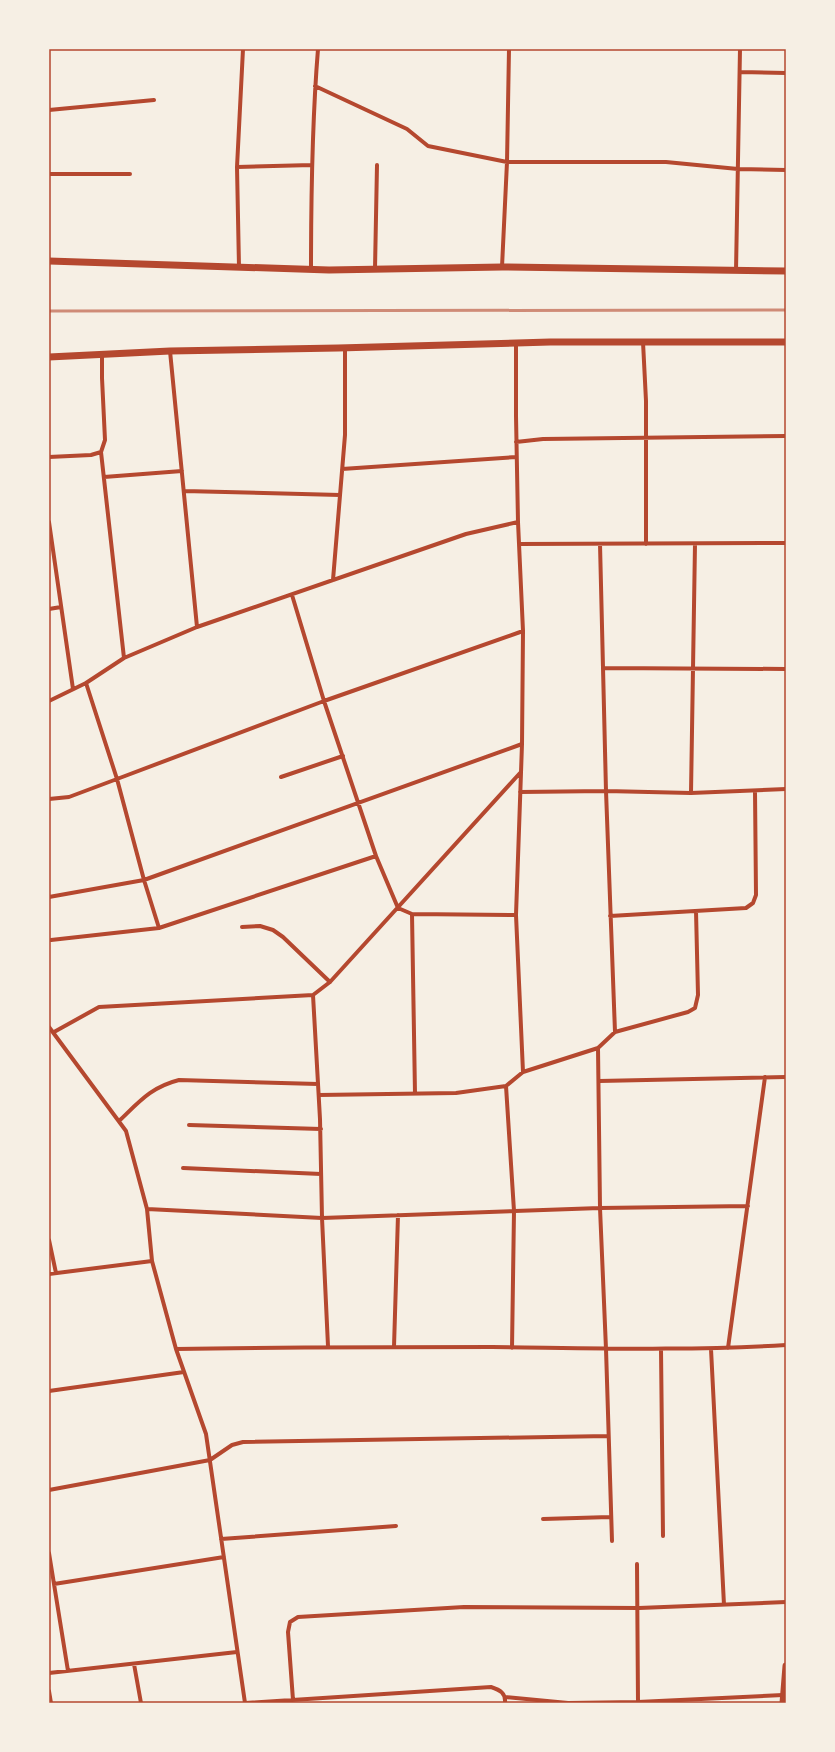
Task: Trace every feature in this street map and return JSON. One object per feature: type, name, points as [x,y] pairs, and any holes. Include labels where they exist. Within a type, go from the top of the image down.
[{"type":"street","points":[[239,267],[237,167],[243,49]]},
{"type":"street","points":[[311,270],[312,165],[318,49]]},
{"type":"street","points":[[502,267],[507,162],[509,49]]},
{"type":"street","points":[[736,272],[740,49]]},
{"type":"street","points":[[740,72],[786,73]]},
{"type":"street","points":[[315,86],[407,129],[428,146],[507,162],[666,162],[738,169],[786,170]]},
{"type":"street","points":[[49,110],[154,100]]},
{"type":"street","points":[[237,167],[312,165]]},
{"type":"street","points":[[375,269],[377,165]]},
{"type":"street","points":[[49,174],[130,174]]},
{"type":"street","points":[[49,261],[311,270],[502,267],[736,272],[786,271]]},
{"type":"street","points":[[643,341],[646,437],[646,544]]},
{"type":"street","points":[[49,357],[170,351],[516,343],[643,341],[786,342]]},
{"type":"street","points":[[516,343],[516,457],[523,631],[522,744],[516,915],[523,1072]]},
{"type":"street","points":[[333,580],[345,435],[345,348]]},
{"type":"street","points":[[170,351],[197,627]]},
{"type":"street","points":[[102,354],[105,440],[101,452],[124,658]]},
{"type":"street","points":[[516,442],[543,439],[786,436]]},
{"type":"street","points":[[49,457],[92,455],[101,452]]},
{"type":"street","points":[[342,469],[516,457]]},
{"type":"street","points":[[104,477],[182,471]]},
{"type":"street","points":[[184,492],[340,495]]},
{"type":"street","points":[[49,522],[73,689]]},
{"type":"street","points":[[49,700],[86,683],[124,658],[197,627],[466,534],[518,522]]},
{"type":"street","points":[[519,544],[786,543]]},
{"type":"street","points":[[600,544],[606,791],[615,1032]]},
{"type":"street","points":[[691,793],[696,544]]},
{"type":"street","points":[[292,595],[324,701],[376,856],[398,908],[412,914],[516,915]]},
{"type":"street","points":[[49,609],[61,608]]},
{"type":"street","points":[[49,800],[69,797],[117,780],[324,701],[523,631]]},
{"type":"street","points":[[603,668],[786,669]]},
{"type":"street","points":[[86,683],[117,780],[158,928]]},
{"type":"street","points":[[49,897],[144,880],[522,744]]},
{"type":"street","points":[[281,777],[343,756]]},
{"type":"street","points":[[54,1032],[99,1007],[313,995],[330,982],[520,773]]},
{"type":"street","points":[[520,792],[606,791],[691,793],[786,789]]},
{"type":"street","points":[[610,916],[746,908],[753,903],[756,895],[755,790]]},
{"type":"street","points":[[52,940],[158,928],[376,856]]},
{"type":"street","points":[[319,1095],[456,1093],[506,1086],[523,1072],[598,1048],[615,1032],[688,1012],[695,1008],[698,995],[696,911]]},
{"type":"street","points":[[412,914],[415,1094]]},
{"type":"street","points":[[242,926],[260,926],[273,930],[283,937],[330,982]]},
{"type":"street","points":[[313,995],[321,1129],[322,1218],[328,1346]]},
{"type":"street","points":[[49,1027],[126,1131],[147,1209],[152,1261],[176,1349],[206,1434],[245,1703],[491,1687],[501,1690],[506,1697],[505,1703]]},
{"type":"street","points":[[598,1048],[600,1208],[612,1541]]},
{"type":"street","points":[[728,1348],[765,1077]]},
{"type":"street","points":[[599,1081],[786,1077]]},
{"type":"street","points":[[119,1121],[152,1090],[179,1080],[318,1084]]},
{"type":"street","points":[[506,1086],[514,1212],[512,1348]]},
{"type":"street","points":[[189,1125],[321,1129]]},
{"type":"street","points":[[183,1168],[321,1174]]},
{"type":"street","points":[[147,1209],[322,1218],[600,1208],[748,1206]]},
{"type":"street","points":[[394,1347],[398,1216]]},
{"type":"street","points":[[49,1240],[56,1273]]},
{"type":"street","points":[[49,1274],[152,1261]]},
{"type":"street","points":[[176,1349],[328,1346],[661,1349],[786,1345]]},
{"type":"street","points":[[711,1348],[724,1604]]},
{"type":"street","points":[[661,1349],[663,1536]]},
{"type":"street","points":[[49,1391],[184,1372]]},
{"type":"street","points":[[49,1490],[210,1460],[232,1446],[243,1442],[608,1436]]},
{"type":"street","points":[[543,1519],[610,1517]]},
{"type":"street","points":[[221,1538],[396,1526]]},
{"type":"street","points":[[49,1553],[68,1671]]},
{"type":"street","points":[[54,1584],[224,1557]]},
{"type":"street","points":[[637,1564],[639,1608],[638,1703]]},
{"type":"street","points":[[293,1700],[288,1632],[290,1622],[298,1617],[464,1606],[639,1608],[786,1602]]},
{"type":"street","points":[[49,1673],[237,1652]]},
{"type":"street","points":[[134,1664],[141,1703]]},
{"type":"street","points":[[506,1697],[568,1703],[638,1703],[783,1699],[786,1666]]},
{"type":"street","points":[[49,1690],[51,1703]]},
{"type":"railway","points":[[49,311],[786,310]]}]
